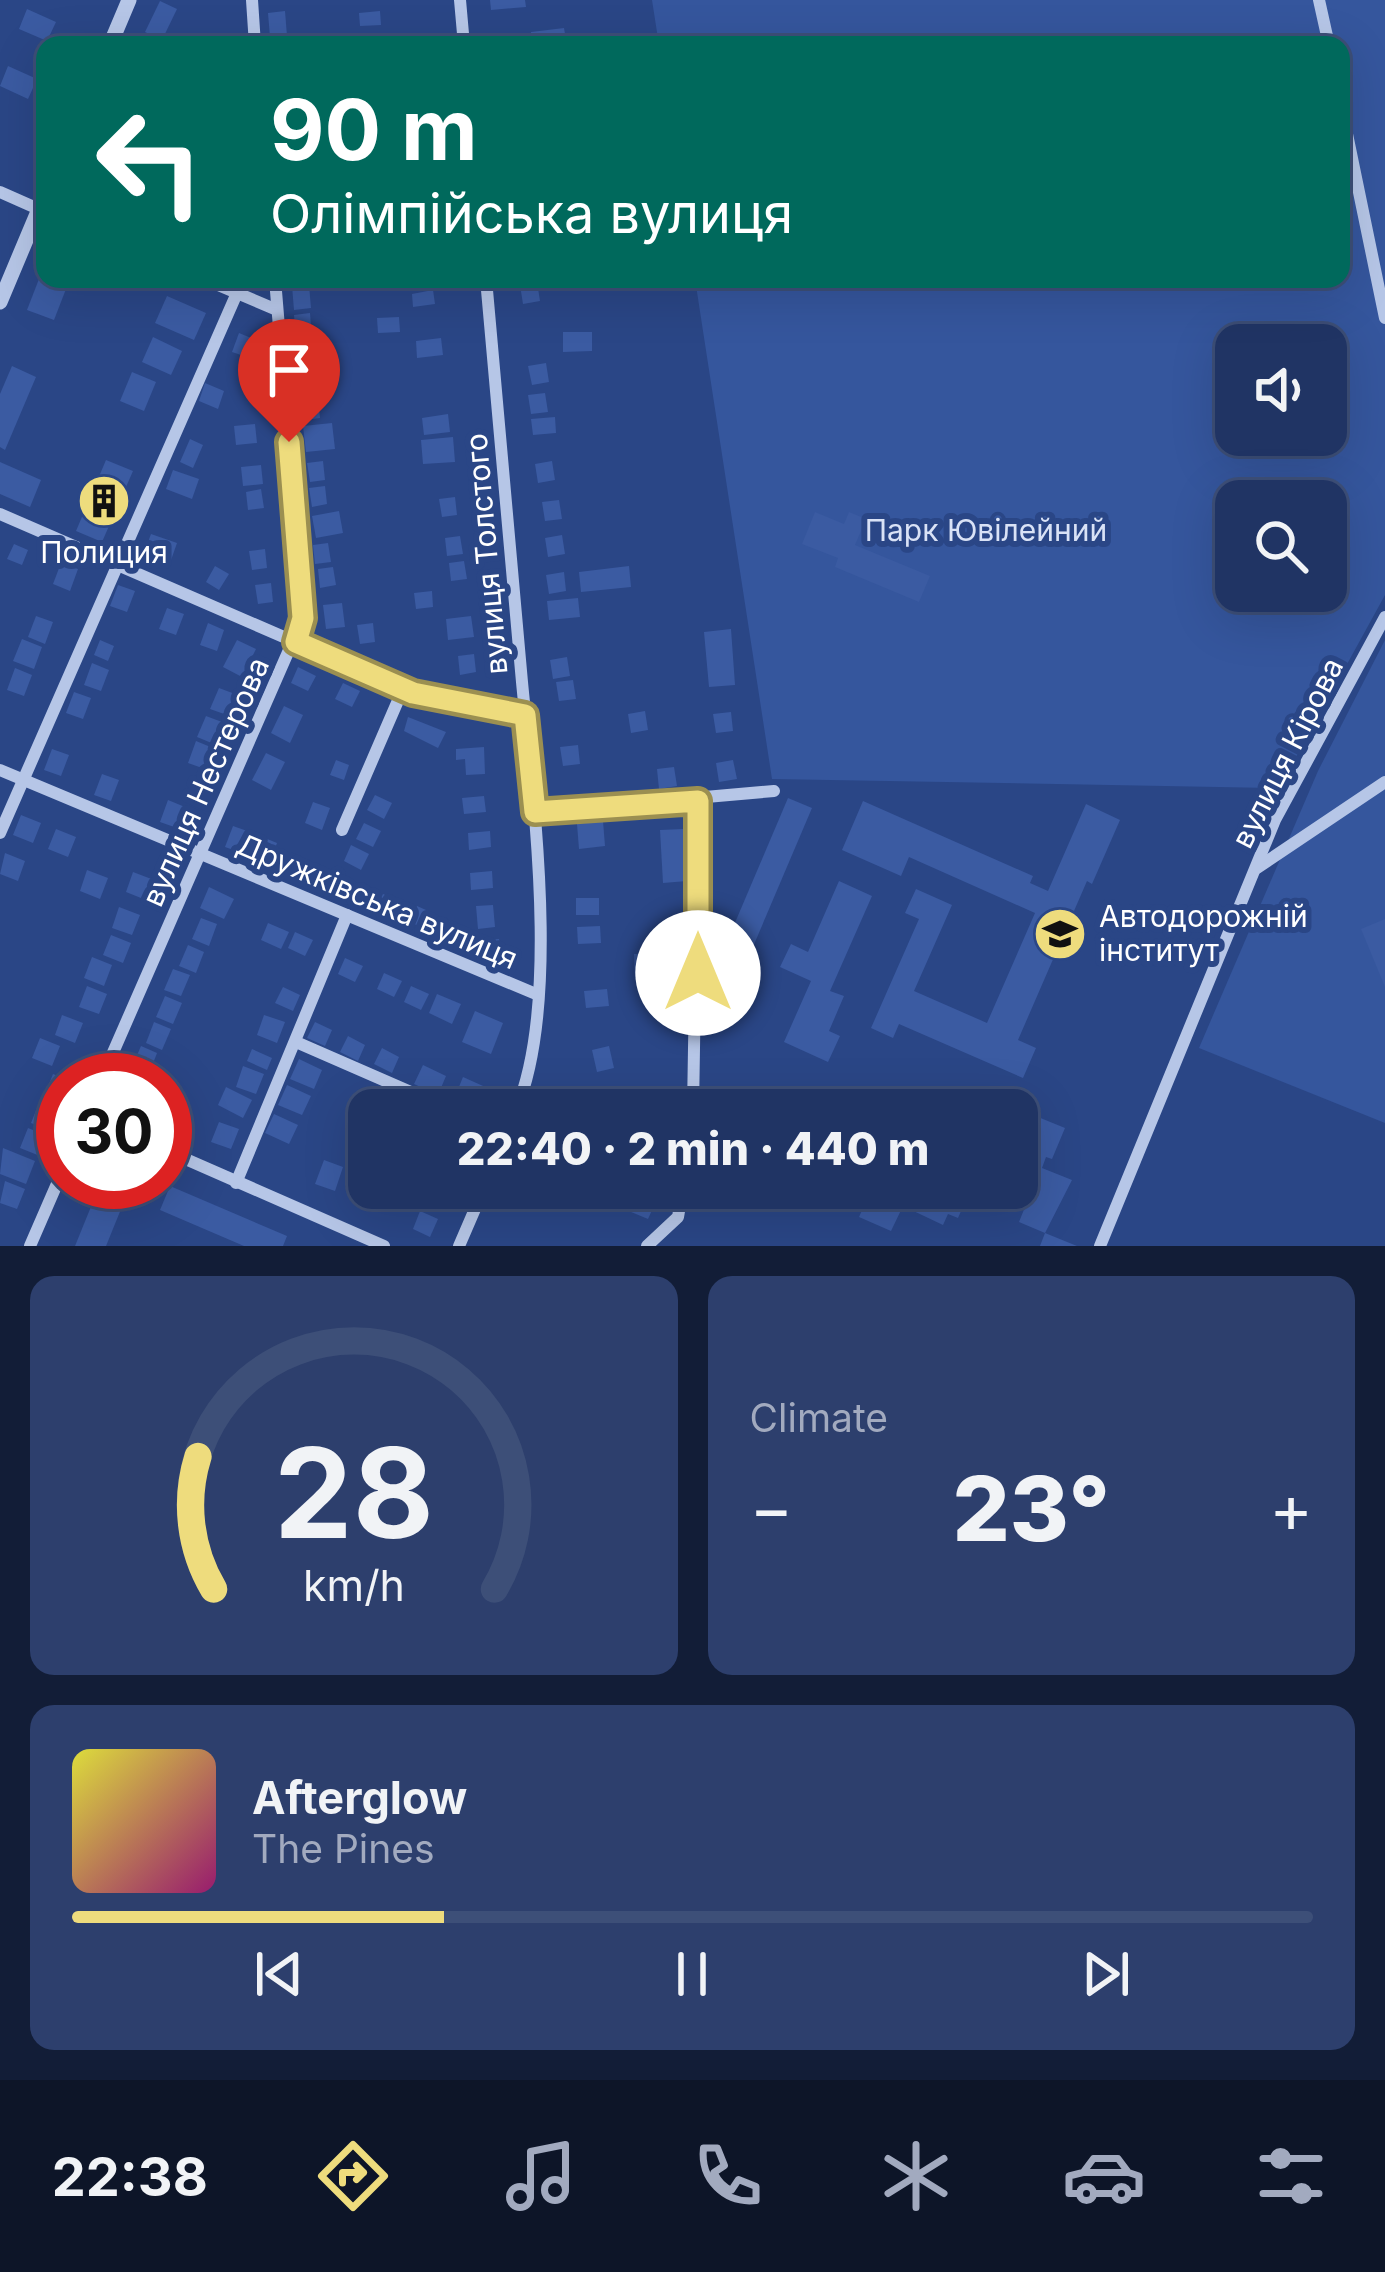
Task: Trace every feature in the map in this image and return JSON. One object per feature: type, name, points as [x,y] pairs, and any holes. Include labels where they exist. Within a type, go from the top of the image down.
[{"type":"street","points":[[114,36],[129,0]]},
{"type":"street","points":[[252,0],[254,36]]},
{"type":"street","points":[[460,0],[463,36]]},
{"type":"street","points":[[1319,0],[1326,36]]},
{"type":"street","points":[[1350,149],[1385,318]]},
{"type":"street","points":[[0,192],[36,203]]},
{"type":"street","points":[[0,302],[36,221]]},
{"type":"street","points":[[225,288],[278,310]]},
{"type":"street","name":"вулиця Нестерова","points":[[113,1053],[303,618],[276,288]]},
{"type":"street","name":"вулиця Толстого","points":[[487,288],[535,812],[536,994],[525,1089]]},
{"type":"street","points":[[0,833],[237,293]]},
{"type":"street","points":[[0,514],[404,689],[525,715]]},
{"type":"street","name":"вулиця Кірова","points":[[1100,1246],[1275,820],[1385,616]]},
{"type":"street","points":[[342,830],[404,689]]},
{"type":"street","name":"Дружківська вулиця","points":[[0,770],[536,994]]},
{"type":"street","points":[[1256,869],[1385,782]]},
{"type":"street","points":[[535,812],[774,791]]},
{"type":"street","points":[[694,1089],[698,801]]},
{"type":"street","points":[[236,1183],[347,915]]},
{"type":"street","points":[[296,1042],[404,1089]]},
{"type":"street","points":[[192,1163],[384,1246]]},
{"type":"street","points":[[30,1246],[46,1209]]},
{"type":"street","points":[[459,1246],[475,1209]]},
{"type":"street","points":[[647,1246],[678,1217],[679,1209]]},
{"type":"green space","name":"Парк Ювілейний","points":[[652,0],[1385,0],[1385,595],[1279,788],[772,779],[696,288],[1350,288],[1350,36],[658,36]]},
{"type":"green space","points":[[1385,640],[1385,1123],[1199,1048],[1318,771]]},
{"type":"building","points":[[490,0],[525,0],[526,7],[491,10]]},
{"type":"building","points":[[160,1],[177,9],[164,36],[145,32]]},
{"type":"building","points":[[27,9],[56,22],[49,36],[19,29]]},
{"type":"building","points":[[285,11],[287,36],[270,36],[268,13]]},
{"type":"building","points":[[380,11],[381,25],[360,26],[359,13]]},
{"type":"building","points":[[564,28],[565,36],[531,36],[531,32]]},
{"type":"building","points":[[8,66],[36,79],[28,99],[0,86]]},
{"type":"building","points":[[36,287],[66,289],[54,320],[27,310]]},
{"type":"building","points":[[292,288],[309,288],[311,308],[294,310]]},
{"type":"building","points":[[520,288],[538,288],[540,301],[523,304]]},
{"type":"building","points":[[433,290],[435,304],[413,307],[412,294]]},
{"type":"building","points":[[167,296],[206,313],[194,340],[155,323]]},
{"type":"building","points":[[310,313],[312,337],[296,339],[294,315]]},
{"type":"building","points":[[399,317],[400,332],[378,333],[377,318]]},
{"type":"building","points":[[563,332],[592,332],[592,351],[563,352]]},
{"type":"building","points":[[239,333],[256,340],[250,358],[232,352]]},
{"type":"building","points":[[153,337],[182,351],[171,375],[142,362]]},
{"type":"building","points":[[441,338],[443,355],[417,358],[416,341]]},
{"type":"building","points":[[312,346],[314,365],[299,367],[296,348]]},
{"type":"building","points":[[546,363],[549,382],[532,385],[528,366]]},
{"type":"building","points":[[12,366],[36,377],[5,450],[0,447],[0,394]]},
{"type":"building","points":[[132,372],[156,382],[144,411],[120,401]]},
{"type":"building","points":[[315,373],[317,391],[302,393],[299,375]]},
{"type":"building","points":[[205,383],[224,391],[218,409],[199,401]]},
{"type":"building","points":[[545,393],[548,412],[531,414],[528,395]]},
{"type":"building","points":[[318,399],[320,418],[305,420],[302,402]]},
{"type":"building","points":[[448,414],[450,432],[424,435],[422,418]]},
{"type":"building","points":[[555,417],[556,433],[533,435],[531,419]]},
{"type":"building","points":[[332,423],[335,449],[306,452],[303,426]]},
{"type":"building","points":[[255,424],[257,443],[236,445],[234,426]]},
{"type":"building","points":[[453,437],[455,462],[423,464],[421,440]]},
{"type":"building","points":[[190,439],[203,445],[193,468],[180,462]]},
{"type":"building","name":"Полиция","points":[[106,460],[133,471],[102,542],[76,531]]},
{"type":"building","points":[[323,461],[325,480],[310,482],[307,463]]},
{"type":"building","points":[[552,461],[555,480],[538,483],[535,464]]},
{"type":"building","points":[[0,462],[41,480],[30,507],[0,494]]},
{"type":"building","points":[[261,465],[263,484],[243,486],[241,467]]},
{"type":"building","points":[[173,470],[199,479],[192,499],[166,489]]},
{"type":"building","points":[[325,486],[327,504],[312,507],[309,488]]},
{"type":"building","points":[[261,489],[264,508],[248,510],[246,492]]},
{"type":"building","points":[[455,497],[457,515],[442,517],[439,499]]},
{"type":"building","points":[[559,500],[562,519],[545,521],[542,502]]},
{"type":"building","points":[[339,511],[343,533],[316,538],[312,516]]},
{"type":"building","points":[[815,512],[844,524],[849,512],[866,519],[855,545],[930,576],[919,602],[835,567],[838,558],[802,544]]},
{"type":"building","points":[[151,534],[177,543],[170,563],[144,553]]},
{"type":"building","points":[[562,535],[565,554],[548,557],[545,538]]},
{"type":"building","points":[[460,536],[463,554],[447,556],[445,538]]},
{"type":"building","points":[[328,543],[331,562],[315,564],[313,545]]},
{"type":"building","points":[[14,544],[28,550],[22,565],[7,559]]},
{"type":"building","points":[[265,549],[267,568],[252,570],[249,551]]},
{"type":"building","points":[[464,561],[467,579],[451,581],[449,563]]},
{"type":"building","points":[[61,563],[78,569],[70,591],[53,584]]},
{"type":"building","points":[[215,566],[229,574],[219,590],[206,582]]},
{"type":"building","points":[[629,566],[631,587],[581,592],[579,572]]},
{"type":"building","points":[[333,567],[336,585],[320,588],[318,569]]},
{"type":"building","points":[[564,572],[566,591],[549,594],[546,575]]},
{"type":"building","points":[[271,583],[273,602],[258,604],[255,585]]},
{"type":"building","points":[[118,585],[135,591],[127,612],[110,606]]},
{"type":"building","points":[[432,591],[433,607],[416,609],[414,593]]},
{"type":"building","points":[[578,598],[580,617],[549,620],[547,601]]},
{"type":"building","points":[[342,603],[345,627],[326,629],[323,605]]},
{"type":"building","points":[[167,608],[184,614],[176,635],[159,629]]},
{"type":"building","points":[[36,616],[53,622],[45,644],[28,637]]},
{"type":"building","points":[[471,616],[474,637],[448,640],[446,619]]},
{"type":"building","points":[[208,623],[224,630],[217,651],[200,645]]},
{"type":"building","points":[[373,623],[375,642],[360,644],[357,625]]},
{"type":"building","points":[[731,629],[735,685],[709,687],[704,632]]},
{"type":"building","points":[[22,639],[42,647],[34,669],[13,661]]},
{"type":"building","points":[[100,640],[114,646],[108,661],[94,655]]},
{"type":"building","points":[[237,640],[256,649],[242,677],[223,667]]},
{"type":"building","points":[[474,654],[476,672],[460,675],[458,656]]},
{"type":"building","points":[[567,657],[570,676],[553,679],[550,660]]},
{"type":"building","points":[[92,663],[109,670],[101,691],[84,685]]},
{"type":"building","points":[[298,667],[316,676],[308,691],[291,683]]},
{"type":"building","points":[[15,668],[32,675],[24,696],[7,690]]},
{"type":"building","points":[[573,680],[576,699],[559,701],[556,682]]},
{"type":"building","points":[[343,683],[360,691],[352,707],[335,699]]},
{"type":"building","points":[[219,688],[235,694],[227,715],[210,709]]},
{"type":"building","points":[[74,692],[91,698],[83,719],[66,713]]},
{"type":"building","points":[[284,706],[303,715],[290,743],[271,733]]},
{"type":"building","points":[[645,711],[648,730],[631,733],[628,714]]},
{"type":"building","points":[[731,712],[733,731],[716,733],[713,714]]},
{"type":"building","points":[[206,716],[222,722],[214,744],[197,737]]},
{"type":"building","points":[[408,717],[446,732],[438,748],[404,731]]},
{"type":"building","points":[[196,741],[213,748],[205,769],[188,763]]},
{"type":"building","points":[[578,745],[580,764],[563,766],[560,747]]},
{"type":"building","points":[[484,747],[485,774],[466,775],[465,759],[456,760],[456,749]]},
{"type":"building","points":[[52,749],[69,755],[61,776],[44,770]]},
{"type":"building","points":[[266,753],[285,762],[271,790],[252,780]]},
{"type":"building","points":[[336,760],[349,765],[344,780],[330,775]]},
{"type":"building","points":[[733,760],[737,779],[719,782],[716,763]]},
{"type":"building","points":[[674,767],[677,786],[659,789],[657,769]]},
{"type":"building","points":[[102,774],[119,780],[111,801],[94,795]]},
{"type":"building","points":[[375,795],[392,803],[384,819],[367,810]]},
{"type":"building","points":[[484,796],[486,812],[464,814],[462,798]]},
{"type":"building","points":[[788,798],[812,808],[741,975],[717,965]]},
{"type":"building","points":[[168,800],[185,807],[177,828],[160,822]]},
{"type":"building","points":[[863,801],[1033,876],[1030,883],[1048,891],[1086,804],[1120,820],[1092,884],[1087,881],[1018,1040],[1036,1048],[1023,1078],[899,1024],[893,1038],[871,1028],[919,919],[905,913],[916,889],[952,905],[914,991],[987,1023],[1035,913],[909,857],[901,876],[842,850]]},
{"type":"building","points":[[313,802],[330,808],[322,830],[305,823]]},
{"type":"building","points":[[21,815],[41,823],[33,843],[13,835]]},
{"type":"building","points":[[603,821],[605,846],[579,849],[577,824]]},
{"type":"building","points":[[364,823],[381,831],[373,847],[356,839]]},
{"type":"building","points":[[233,826],[250,832],[242,853],[225,847]]},
{"type":"building","points":[[56,829],[76,837],[68,857],[48,849]]},
{"type":"building","points":[[684,829],[687,881],[663,883],[660,830]]},
{"type":"building","points":[[490,831],[491,847],[469,850],[468,833]]},
{"type":"building","points":[[260,836],[277,843],[269,864],[252,858]]},
{"type":"building","points":[[351,845],[369,854],[361,870],[344,861]]},
{"type":"building","points":[[5,853],[25,861],[18,881],[0,874]]},
{"type":"building","points":[[312,863],[329,870],[321,891],[304,885]]},
{"type":"building","points":[[87,870],[108,878],[100,899],[80,891]]},
{"type":"building","points":[[492,871],[493,888],[471,890],[470,873]]},
{"type":"building","points":[[133,872],[154,880],[146,900],[126,892]]},
{"type":"building","points":[[839,881],[872,896],[830,991],[844,996],[829,1031],[840,1036],[828,1062],[784,1042],[811,981],[780,967],[791,944],[808,952]]},
{"type":"building","points":[[209,887],[234,899],[224,919],[200,908]]},
{"type":"building","points":[[383,894],[401,902],[393,918],[376,910]]},
{"type":"building","points":[[576,898],[599,898],[599,915],[576,915]]},
{"type":"building","points":[[493,905],[495,927],[478,929],[476,906]]},
{"type":"building","points":[[417,906],[435,914],[427,930],[410,922]]},
{"type":"building","points":[[119,907],[140,915],[132,935],[112,928]]},
{"type":"building","points":[[201,918],[217,924],[209,946],[192,939]]},
{"type":"building","points":[[442,918],[459,926],[452,942],[435,934]]},
{"type":"building","points":[[1385,919],[1385,987],[1361,929]]},
{"type":"building","points":[[268,923],[289,932],[281,949],[261,940]]},
{"type":"building","points":[[600,926],[601,943],[578,944],[577,927]]},
{"type":"building","points":[[295,932],[313,940],[305,956],[288,948]]},
{"type":"building","points":[[111,935],[131,943],[123,963],[103,955]]},
{"type":"building","points":[[499,939],[501,955],[479,957],[477,941]]},
{"type":"building","points":[[188,945],[204,952],[196,973],[179,966]]},
{"type":"building","points":[[634,954],[651,954],[652,977],[635,977]]},
{"type":"building","points":[[92,957],[112,965],[104,986],[84,978]]},
{"type":"building","points":[[345,958],[363,966],[355,982],[338,974]]},
{"type":"building","points":[[173,969],[190,975],[181,996],[164,990]]},
{"type":"building","points":[[384,973],[402,981],[394,997],[377,989]]},
{"type":"building","points":[[87,986],[107,994],[99,1014],[79,1007]]},
{"type":"building","points":[[411,986],[429,994],[421,1010],[404,1002]]},
{"type":"building","points":[[283,987],[300,995],[293,1011],[275,1003]]},
{"type":"building","points":[[607,989],[609,1006],[586,1008],[584,991]]},
{"type":"building","points":[[437,994],[461,1004],[452,1024],[429,1013]]},
{"type":"building","points":[[165,996],[182,1003],[173,1024],[156,1017]]},
{"type":"building","points":[[475,1011],[503,1023],[491,1054],[462,1042]]},
{"type":"building","points":[[62,1015],[83,1023],[75,1043],[55,1035]]},
{"type":"building","points":[[264,1015],[285,1022],[277,1043],[257,1035]]},
{"type":"building","points":[[154,1022],[171,1029],[162,1050],[146,1043]]},
{"type":"building","points":[[315,1022],[332,1030],[325,1046],[307,1038]]},
{"type":"building","points":[[348,1036],[365,1045],[358,1061],[340,1052]]},
{"type":"building","points":[[40,1038],[60,1046],[57,1053],[36,1053],[36,1060],[32,1058]]},
{"type":"building","points":[[609,1046],[614,1068],[597,1072],[592,1050]]},
{"type":"building","points":[[382,1048],[399,1057],[392,1073],[374,1064]]},
{"type":"building","points":[[252,1049],[272,1058],[267,1070],[247,1061]]},
{"type":"building","points":[[299,1059],[322,1070],[314,1089],[290,1079]]},
{"type":"building","points":[[423,1065],[446,1076],[441,1089],[414,1084]]},
{"type":"building","points":[[243,1066],[264,1074],[256,1094],[236,1087]]},
{"type":"building","points":[[463,1077],[490,1089],[458,1089]]},
{"type":"building","points":[[287,1085],[311,1096],[302,1115],[278,1105]]},
{"type":"building","points":[[226,1087],[252,1100],[243,1118],[218,1105]]},
{"type":"building","points":[[274,1114],[298,1125],[289,1144],[265,1133]]},
{"type":"building","points":[[1038,1117],[1065,1128],[1052,1159],[1046,1157],[1042,1168],[1072,1180],[1045,1233],[1019,1222],[1024,1209],[1038,1209]]},
{"type":"building","points":[[219,1122],[239,1129],[231,1149],[211,1142]]},
{"type":"building","points":[[28,1128],[36,1131],[36,1154],[20,1148]]},
{"type":"building","points":[[3,1148],[35,1161],[26,1184],[0,1174]]},
{"type":"building","points":[[324,1160],[343,1167],[335,1191],[315,1184]]},
{"type":"building","points":[[5,1181],[25,1189],[17,1209],[0,1203]]},
{"type":"building","points":[[192,1195],[287,1236],[283,1246],[244,1246],[160,1210],[192,1209]]},
{"type":"building","points":[[90,1209],[121,1209],[106,1246],[75,1246]]},
{"type":"building","points":[[624,1209],[653,1209],[648,1219]]},
{"type":"building","points":[[863,1209],[902,1209],[891,1231],[859,1217]]},
{"type":"building","points":[[909,1209],[962,1209],[958,1218],[948,1214],[943,1225]]},
{"type":"building","points":[[420,1211],[438,1219],[430,1237],[413,1229]]},
{"type":"building","points":[[1045,1233],[1077,1246],[1040,1246]]},
{"type":"place","name":"Полиция","points":[[104,501]]},
{"type":"place","name":"Автодорожній інститут","points":[[1060,934]]},
{"type":"route","points":[[289,442],[303,618],[296,642],[413,693],[525,715],[535,812],[625,802],[698,801],[698,973]]}]
